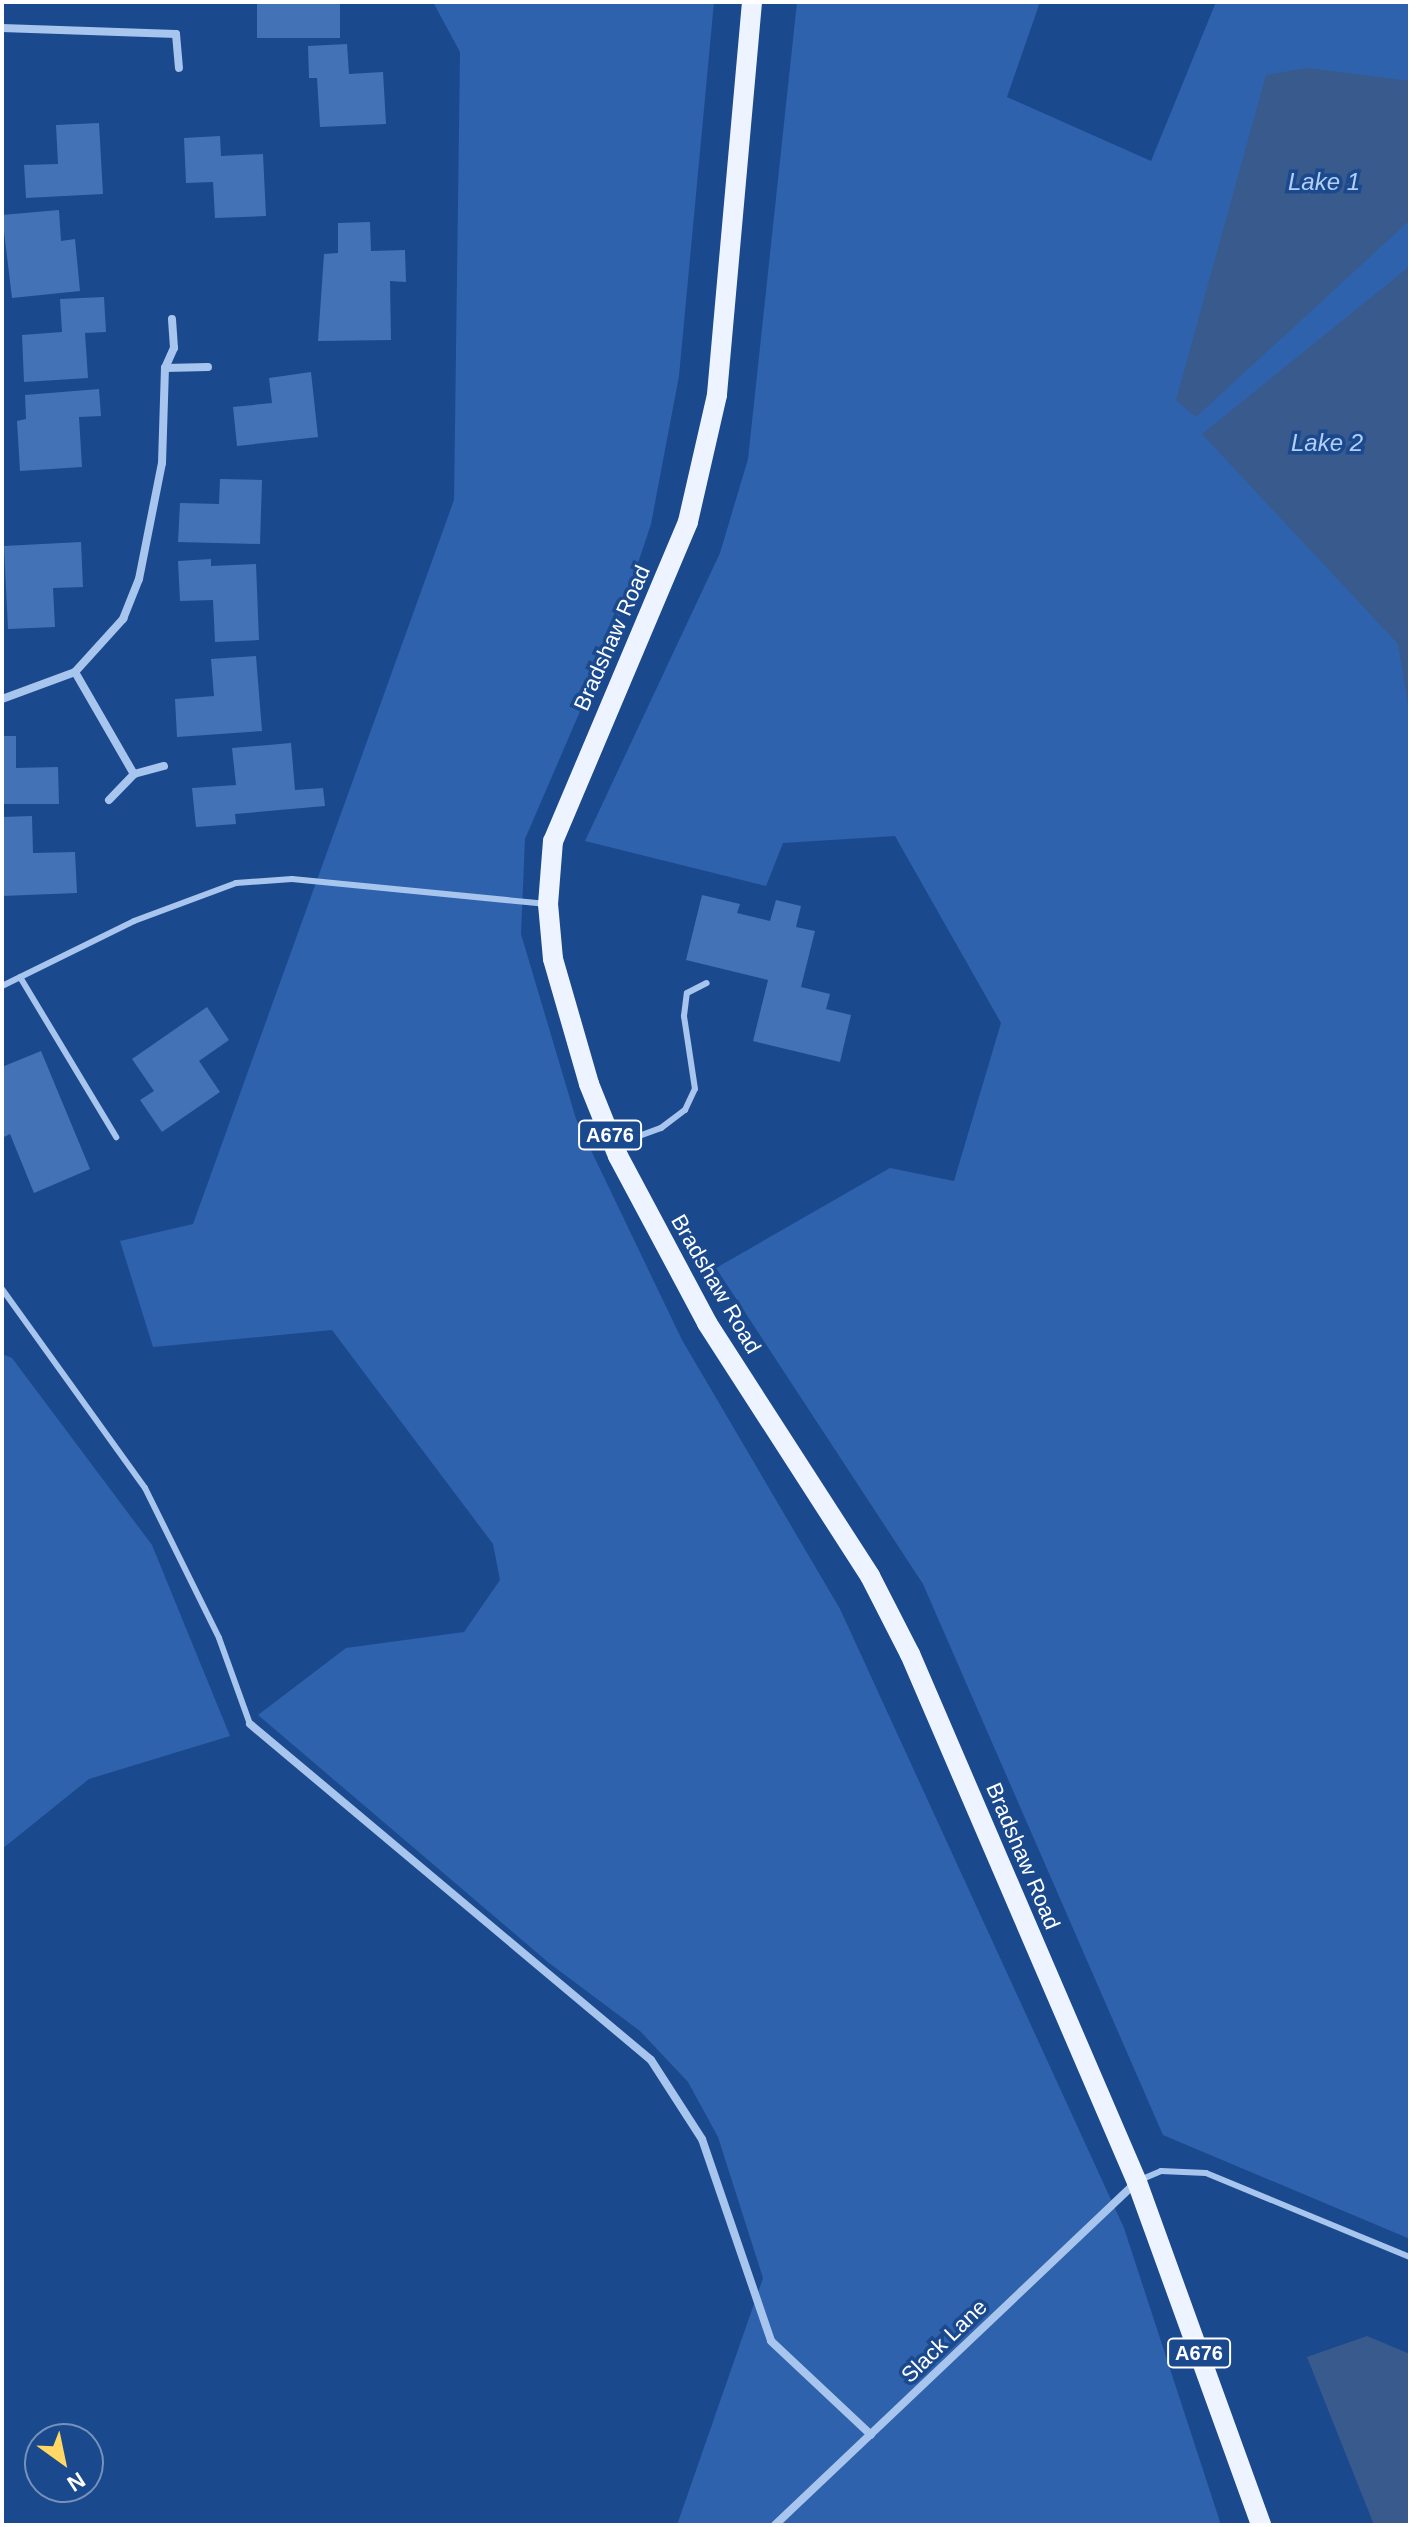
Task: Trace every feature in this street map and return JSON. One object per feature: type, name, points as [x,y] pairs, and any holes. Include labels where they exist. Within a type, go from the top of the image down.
[{"type":"main road","name":"Bradshaw Road","points":[[752,2],[728,305],[704,456],[688,522],[650,617],[570,790],[553,841],[548,904],[568,1019],[614,1146],[707,1323],[870,1576],[910,1654],[1137,2182],[1261,2525]]},
{"type":"street","points":[[2,28],[176,34],[179,68]]},
{"type":"street","points":[[2,699],[75,672],[123,619],[139,579],[162,463],[165,368],[174,348],[172,319]]},
{"type":"street","points":[[165,368],[208,367]]},
{"type":"street","points":[[75,672],[134,774]]},
{"type":"street","points":[[109,800],[134,774],[164,766]]},
{"type":"street","points":[[250,1724],[651,2060],[702,2139],[771,2341],[871,2435]]},
{"type":"street","name":"Slack Lane","points":[[775,2525],[1137,2182]]},
{"type":"lane","points":[[2,986],[134,921],[236,883],[292,879],[548,904]]},
{"type":"lane","points":[[20,977],[116,1137]]},
{"type":"lane","points":[[614,1146],[661,1128],[685,1110],[696,1079],[684,1016],[687,993],[707,983]]},
{"type":"lane","points":[[2,1289],[145,1488],[219,1638],[250,1724]]},
{"type":"lane","points":[[1137,2182],[1161,2171],[1206,2173],[1410,2257]]},
{"type":"shaded area","points":[[433,2],[714,2],[679,376],[651,524],[618,623],[525,839],[521,934],[576,1119],[682,1340],[840,1609],[1124,2228],[1221,2525],[677,2525],[763,2278],[718,2137],[688,2082],[640,2031],[549,1963],[258,1715],[346,1648],[464,1632],[500,1580],[493,1544],[332,1330],[153,1347],[120,1241],[193,1224],[454,500],[460,52]]},
{"type":"shaded area","points":[[797,2],[1040,2],[1007,97],[1151,161],[1216,2],[1410,2],[1410,2239],[1163,2135],[923,1584],[716,1268],[890,1168],[954,1181],[1001,1023],[895,836],[783,843],[766,886],[585,841],[720,553],[748,459]]},
{"type":"shaded area","points":[[2,1354],[12,1358],[152,1545],[230,1736],[89,1779],[2,1849]]},
{"type":"water","name":"Lake 1","points":[[1308,68],[1410,81],[1410,220],[1196,417],[1176,400],[1266,75]]},
{"type":"water","name":"Lake 2","points":[[1410,266],[1410,717],[1398,644],[1202,434]]},
{"type":"water","points":[[1367,2336],[1410,2354],[1410,2525],[1374,2525],[1307,2357]]},
{"type":"building","points":[[257,2],[340,2],[340,38],[257,38]]},
{"type":"building","points":[[347,44],[349,74],[383,72],[386,124],[320,127],[317,78],[309,78],[308,46]]},
{"type":"building","points":[[99,123],[103,194],[26,198],[24,165],[58,164],[56,125]]},
{"type":"building","points":[[220,136],[221,156],[263,154],[266,216],[215,218],[213,182],[186,183],[184,138]]},
{"type":"building","points":[[59,210],[61,241],[75,239],[80,291],[12,298],[2,215]]},
{"type":"building","points":[[370,222],[371,251],[405,250],[406,282],[390,281],[391,340],[318,341],[324,254],[338,253],[338,223]]},
{"type":"building","points":[[104,297],[106,332],[85,333],[88,378],[24,382],[22,335],[62,332],[60,299]]},
{"type":"building","points":[[311,372],[318,437],[237,446],[233,407],[272,403],[269,378]]},
{"type":"building","points":[[99,389],[101,416],[79,417],[82,467],[20,471],[17,421],[26,419],[25,395]]},
{"type":"building","points":[[220,479],[262,480],[260,544],[178,542],[180,503],[219,504]]},
{"type":"building","points":[[81,542],[83,587],[53,588],[55,627],[8,629],[4,546]]},
{"type":"building","points":[[211,559],[211,566],[256,564],[259,640],[215,642],[213,600],[180,601],[178,561]]},
{"type":"building","points":[[256,656],[262,731],[177,737],[175,699],[214,696],[211,659]]},
{"type":"building","points":[[2,736],[16,736],[16,768],[58,767],[59,804],[2,804]]},
{"type":"building","points":[[291,743],[295,790],[323,788],[325,806],[235,814],[236,824],[196,827],[192,788],[236,785],[232,748]]},
{"type":"building","points":[[32,816],[33,853],[75,852],[77,893],[2,896],[2,817]]},
{"type":"building","points":[[702,895],[740,904],[737,913],[770,921],[776,900],[801,906],[796,927],[815,931],[801,987],[830,994],[826,1009],[851,1015],[840,1062],[753,1041],[768,980],[686,960]]},
{"type":"building","points":[[207,1007],[229,1040],[199,1061],[220,1092],[162,1132],[140,1100],[154,1091],[132,1059]]},
{"type":"building","points":[[41,1051],[90,1169],[34,1193],[10,1134],[2,1138],[2,1067]]}]
